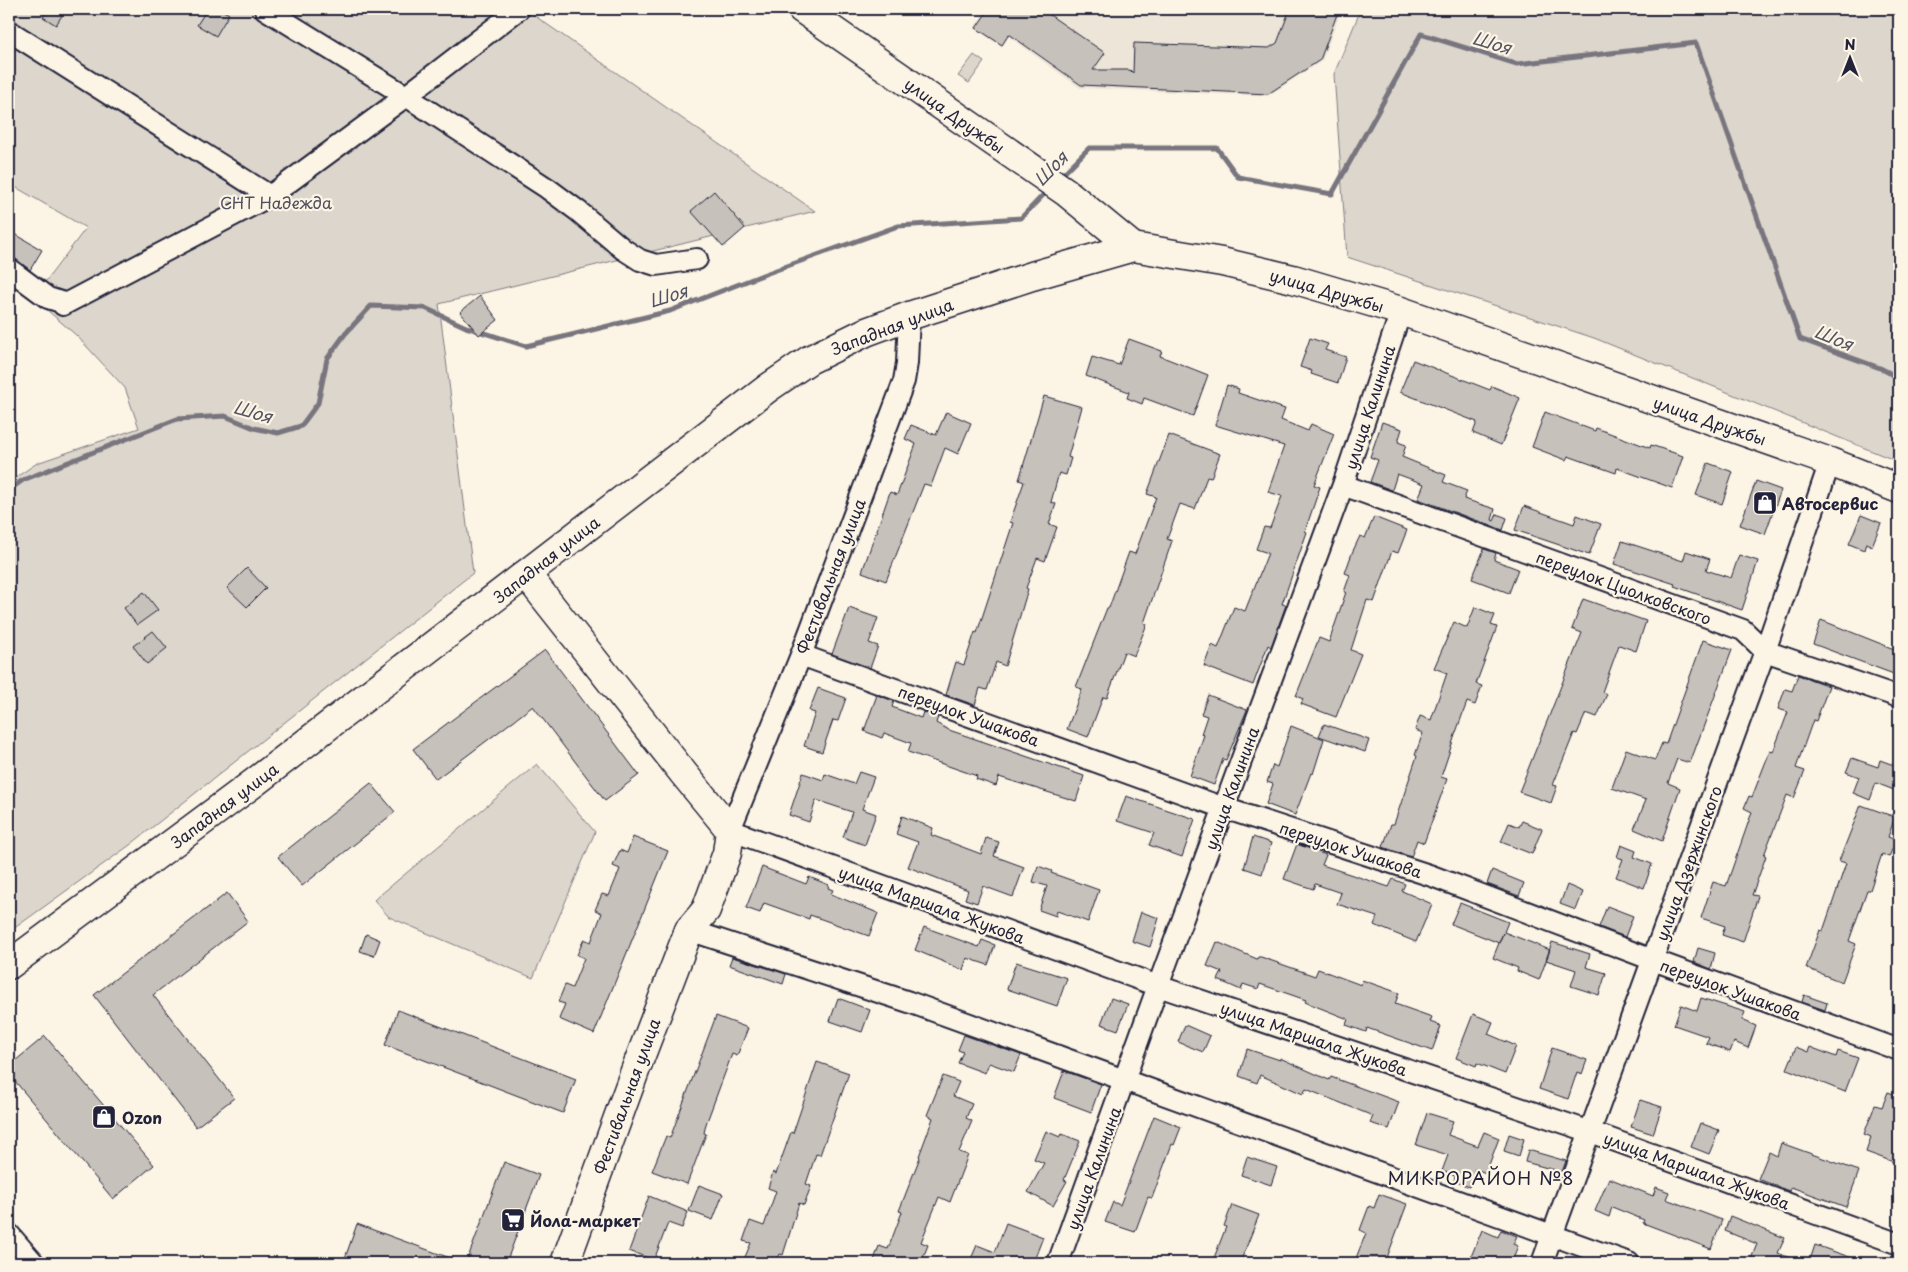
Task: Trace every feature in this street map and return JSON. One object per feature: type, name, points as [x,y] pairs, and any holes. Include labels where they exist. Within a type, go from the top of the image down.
[{"type":"main road","name":"улица Дружбы","points":[[802,9],[1066,192],[1133,247],[1222,262],[1293,279],[1401,311],[1830,462],[1899,489]]},
{"type":"main road","name":"Западная улица","points":[[9,965],[255,782],[768,388],[809,360],[838,345],[909,316],[1032,276],[1133,247]]},
{"type":"main road","points":[[526,574],[730,830]]},
{"type":"main road","name":"Фестивальная улица","points":[[565,1263],[689,930],[689,904],[711,849],[730,830]]},
{"type":"street","points":[[265,9],[406,96],[547,188],[623,249],[640,260],[656,265],[697,259]]},
{"type":"street","points":[[9,269],[48,298],[62,302],[63,305],[270,196],[406,96],[519,9]]},
{"type":"street","points":[[9,31],[270,196]]},
{"type":"street","name":"улица Калинина","points":[[1058,1263],[1343,485],[1401,311]]},
{"type":"street","name":"Фестивальная улица","points":[[730,830],[801,655],[904,381],[907,363],[909,316]]},
{"type":"street","name":"улица Дзержинского","points":[[1542,1263],[1765,650],[1830,462]]},
{"type":"street","name":"переулок Циолковского","points":[[1343,485],[1743,630],[1765,650],[1899,697]]},
{"type":"street","name":"переулок Ушакова","points":[[801,655],[1224,808],[1432,876],[1653,960],[1899,1050]]},
{"type":"street","name":"улица Маршала Жукова","points":[[730,830],[1158,986],[1591,1132],[1899,1244]]},
{"type":"street","points":[[689,930],[909,1002],[1629,1263]]},
{"type":"street","points":[[9,1234],[34,1263]]},
{"type":"shaded area","points":[[987,9],[1342,9],[1322,61],[1268,96],[1080,88],[1009,37],[1002,47],[974,28]]},
{"type":"green space","name":"СНТ Надежда","points":[[9,9],[525,9],[815,211],[439,304],[473,573],[130,845],[9,932],[9,482],[37,463],[139,428],[125,388],[77,336],[33,298],[86,228],[12,185],[9,188]]},
{"type":"green space","points":[[1361,9],[1899,9],[1899,462],[1594,338],[1347,257],[1334,74]]},
{"type":"green space","points":[[974,55],[984,62],[969,83],[958,76]]},
{"type":"green space","points":[[537,764],[595,832],[533,978],[389,917],[374,900]]},
{"type":"building","points":[[49,9],[66,9],[56,25],[43,17]]},
{"type":"building","points":[[207,9],[220,9],[229,14],[216,36],[197,25]]},
{"type":"building","points":[[989,9],[1041,9],[1105,53],[1093,70],[1130,70],[1133,73],[1134,43],[1269,48],[1277,43],[1290,9],[1339,9],[1320,60],[1268,94],[1081,85],[1009,34],[1002,45],[976,28]]},
{"type":"building","points":[[714,191],[745,228],[723,247],[691,211]]},
{"type":"building","points":[[15,234],[42,250],[30,270],[16,259],[9,257],[9,244]]},
{"type":"building","points":[[480,296],[498,320],[479,335],[460,312]]},
{"type":"building","points":[[1310,338],[1328,344],[1325,350],[1346,357],[1338,383],[1311,374],[1312,371],[1300,367]]},
{"type":"building","points":[[1129,339],[1162,351],[1160,356],[1208,375],[1193,416],[1144,398],[1142,404],[1127,398],[1129,392],[1086,376],[1092,357],[1119,365]]},
{"type":"building","points":[[1413,360],[1490,390],[1492,386],[1520,398],[1501,445],[1473,433],[1477,422],[1400,392]]},
{"type":"building","points":[[1227,385],[1239,389],[1238,393],[1285,409],[1281,420],[1308,431],[1311,424],[1334,434],[1314,485],[1320,487],[1305,531],[1307,532],[1282,604],[1286,605],[1271,647],[1268,645],[1253,685],[1204,666],[1212,645],[1218,648],[1234,607],[1245,611],[1268,553],[1256,549],[1264,527],[1270,528],[1282,496],[1268,492],[1284,446],[1215,425]]},
{"type":"building","points":[[1044,396],[1082,407],[1068,457],[1071,458],[1066,475],[1059,473],[1051,502],[1056,504],[1049,524],[1057,527],[1045,561],[1037,558],[1026,588],[1028,589],[1005,666],[996,662],[987,690],[980,688],[975,705],[946,695],[956,662],[964,665],[975,632],[977,633],[1013,523],[1010,522],[1024,482],[1019,480]]},
{"type":"building","points":[[946,412],[971,423],[958,454],[945,448],[931,486],[924,484],[886,581],[862,572],[890,492],[897,495],[916,444],[905,439],[911,425],[936,435]]},
{"type":"building","points":[[1545,412],[1595,431],[1596,428],[1650,448],[1651,445],[1683,456],[1672,488],[1617,468],[1616,473],[1568,456],[1566,460],[1532,447]]},
{"type":"building","points":[[1382,422],[1402,429],[1398,442],[1406,445],[1402,457],[1446,475],[1443,482],[1467,491],[1464,499],[1495,509],[1492,520],[1494,521],[1497,514],[1507,518],[1503,530],[1418,499],[1424,484],[1397,474],[1392,490],[1370,482],[1378,460],[1370,457]]},
{"type":"building","points":[[1169,435],[1220,454],[1211,478],[1207,477],[1195,509],[1180,504],[1167,539],[1172,541],[1144,623],[1147,624],[1134,656],[1124,652],[1107,698],[1103,697],[1088,737],[1067,729],[1082,689],[1076,687],[1107,608],[1109,608],[1129,552],[1135,554],[1156,497],[1147,494]]},
{"type":"building","points":[[1708,463],[1733,472],[1722,504],[1696,495]]},
{"type":"building","points":[[1756,481],[1781,490],[1765,534],[1740,525]]},
{"type":"building","points":[[1524,506],[1574,524],[1577,515],[1601,524],[1589,555],[1515,530]]},
{"type":"building","points":[[1861,515],[1881,523],[1872,546],[1866,543],[1864,550],[1849,544]]},
{"type":"building","points":[[1374,517],[1407,530],[1398,553],[1392,551],[1374,602],[1367,600],[1351,650],[1361,654],[1336,717],[1301,704],[1303,699],[1296,696],[1319,638],[1329,642],[1346,592],[1344,592],[1350,575],[1345,573],[1352,553],[1360,536],[1365,538]]},
{"type":"building","points":[[1622,541],[1683,561],[1686,551],[1710,559],[1706,570],[1731,578],[1739,555],[1758,561],[1742,610],[1674,586],[1675,584],[1614,564]]},
{"type":"building","points":[[1484,549],[1496,553],[1494,560],[1518,569],[1509,593],[1472,579]]},
{"type":"building","points":[[247,568],[266,588],[247,607],[227,588]]},
{"type":"building","points":[[144,592],[158,610],[137,625],[124,608]]},
{"type":"building","points":[[1583,599],[1646,621],[1636,651],[1619,645],[1602,692],[1607,694],[1597,717],[1586,713],[1577,734],[1574,733],[1553,785],[1557,786],[1551,803],[1519,792],[1582,633],[1572,629]]},
{"type":"building","points":[[1475,607],[1495,615],[1491,625],[1497,627],[1476,684],[1482,686],[1475,705],[1467,702],[1441,777],[1447,779],[1424,843],[1417,840],[1411,857],[1383,847],[1391,824],[1394,824],[1417,756],[1415,755],[1423,733],[1415,730],[1420,716],[1431,720],[1447,673],[1434,668],[1454,622],[1467,628]]},
{"type":"building","points":[[849,608],[878,618],[869,643],[878,646],[870,668],[832,654]]},
{"type":"building","points":[[1821,620],[1899,651],[1899,676],[1813,644]]},
{"type":"building","points":[[153,631],[167,648],[147,664],[133,646]]},
{"type":"building","points":[[1703,640],[1732,650],[1690,763],[1677,759],[1668,783],[1680,788],[1662,841],[1634,829],[1646,800],[1612,788],[1626,749],[1655,760],[1662,743],[1666,744]]},
{"type":"building","points":[[545,650],[639,775],[605,801],[533,706],[436,779],[413,749]]},
{"type":"building","points":[[1798,675],[1829,686],[1816,721],[1813,720],[1796,768],[1805,771],[1794,798],[1787,795],[1764,855],[1766,856],[1752,895],[1758,896],[1743,942],[1722,935],[1725,926],[1701,918],[1713,882],[1726,886],[1752,812],[1744,808],[1749,796],[1752,797],[1770,751],[1773,752],[1788,712],[1778,709],[1785,689],[1792,691]]},
{"type":"building","points":[[818,688],[846,698],[838,721],[833,720],[822,752],[804,746],[815,713],[809,711]]},
{"type":"building","points":[[877,695],[894,701],[892,707],[921,718],[923,712],[938,717],[936,723],[949,730],[1084,776],[1076,801],[999,777],[996,786],[976,779],[977,776],[908,752],[911,743],[884,733],[882,738],[864,731]]},
{"type":"building","points":[[1208,695],[1247,710],[1226,760],[1223,759],[1214,785],[1190,776],[1204,735],[1201,734],[1207,716],[1201,714]]},
{"type":"building","points":[[1324,724],[1369,740],[1365,752],[1319,736]]},
{"type":"building","points":[[1291,726],[1324,739],[1313,774],[1311,773],[1295,815],[1266,804],[1273,784],[1267,782],[1273,765],[1277,767]]},
{"type":"building","points":[[1852,758],[1878,767],[1880,760],[1899,767],[1899,792],[1876,783],[1870,800],[1853,793],[1859,777],[1846,772]]},
{"type":"building","points":[[859,772],[874,777],[862,809],[876,814],[865,845],[843,837],[852,812],[816,800],[809,822],[789,815],[803,773],[823,780],[825,774],[854,784]]},
{"type":"building","points":[[371,783],[395,812],[302,886],[278,857]]},
{"type":"building","points":[[1126,796],[1195,819],[1182,857],[1149,845],[1154,833],[1117,821]]},
{"type":"building","points":[[1861,805],[1895,817],[1888,837],[1896,840],[1889,857],[1882,854],[1870,890],[1867,890],[1849,941],[1856,944],[1842,982],[1806,968],[1820,930],[1823,931],[1838,887],[1846,863],[1839,861]]},
{"type":"building","points":[[902,816],[933,828],[931,835],[981,854],[986,838],[999,842],[994,856],[1024,867],[1013,897],[983,886],[977,903],[965,899],[968,890],[908,867],[918,842],[896,834]]},
{"type":"building","points":[[1522,821],[1542,829],[1532,854],[1501,842],[1509,823],[1519,827]]},
{"type":"building","points":[[633,837],[668,851],[594,1034],[559,1019],[565,1004],[558,1002],[565,985],[572,988],[584,958],[577,955],[584,939],[591,942],[602,913],[595,910],[602,894],[609,896],[620,869],[613,866],[620,850],[627,853]]},
{"type":"building","points":[[1253,837],[1271,843],[1262,874],[1244,868]]},
{"type":"building","points":[[1297,844],[1326,855],[1322,865],[1389,887],[1393,879],[1405,884],[1402,891],[1432,904],[1416,942],[1374,925],[1377,917],[1337,904],[1341,893],[1315,884],[1313,889],[1284,879]]},
{"type":"building","points":[[1621,845],[1636,851],[1634,857],[1652,864],[1644,888],[1616,877],[1623,859],[1617,857]]},
{"type":"building","points":[[1038,866],[1052,871],[1051,873],[1099,890],[1088,922],[1057,911],[1056,916],[1039,910],[1047,886],[1033,882]]},
{"type":"building","points":[[762,867],[806,884],[809,877],[829,885],[828,888],[833,890],[831,894],[878,913],[869,936],[810,915],[809,919],[764,903],[760,913],[746,908]]},
{"type":"building","points":[[1492,870],[1524,883],[1519,896],[1487,884]]},
{"type":"building","points":[[1567,885],[1583,892],[1576,910],[1560,904]]},
{"type":"building","points":[[227,893],[248,921],[153,995],[234,1098],[196,1127],[94,995]]},
{"type":"building","points":[[1460,903],[1508,922],[1504,932],[1550,950],[1539,980],[1517,971],[1518,968],[1493,958],[1499,943],[1451,924]]},
{"type":"building","points":[[1607,906],[1633,916],[1625,937],[1599,927]]},
{"type":"building","points":[[1141,912],[1159,918],[1150,947],[1132,941]]},
{"type":"building","points":[[924,927],[979,947],[982,940],[995,945],[988,965],[967,958],[963,970],[915,950]]},
{"type":"building","points":[[366,934],[380,940],[374,956],[360,951]]},
{"type":"building","points":[[1217,942],[1257,959],[1261,957],[1315,976],[1318,969],[1361,985],[1362,980],[1399,993],[1395,1004],[1432,1017],[1430,1022],[1441,1026],[1432,1051],[1367,1028],[1366,1032],[1346,1025],[1348,1019],[1305,1002],[1306,1000],[1260,984],[1258,989],[1243,984],[1241,990],[1218,980],[1222,972],[1207,966]]},
{"type":"building","points":[[1552,942],[1590,954],[1586,967],[1606,973],[1599,995],[1571,986],[1576,970],[1546,960]]},
{"type":"building","points":[[1698,948],[1715,953],[1711,969],[1694,962]]},
{"type":"building","points":[[732,957],[786,974],[783,984],[729,965]]},
{"type":"building","points":[[1016,962],[1067,978],[1057,1006],[1007,989]]},
{"type":"building","points":[[1804,995],[1827,1003],[1825,1010],[1802,1002]]},
{"type":"building","points":[[838,998],[870,1010],[862,1032],[830,1021]]},
{"type":"building","points":[[1111,998],[1128,1004],[1118,1030],[1101,1024]]},
{"type":"building","points":[[1701,998],[1745,1012],[1742,1020],[1756,1026],[1748,1048],[1734,1042],[1730,1052],[1706,1043],[1709,1037],[1674,1025],[1681,1005],[1697,1011]]},
{"type":"building","points":[[398,1010],[576,1079],[563,1113],[385,1045]]},
{"type":"building","points":[[1473,1014],[1493,1022],[1488,1034],[1516,1046],[1505,1074],[1477,1063],[1476,1066],[1456,1058]]},
{"type":"building","points":[[716,1016],[748,1028],[737,1056],[732,1054],[706,1124],[704,1133],[706,1134],[687,1184],[652,1171],[666,1136],[670,1138]]},
{"type":"building","points":[[1185,1025],[1210,1036],[1203,1052],[1178,1042]]},
{"type":"building","points":[[964,1035],[1021,1055],[1014,1072],[989,1063],[985,1073],[958,1063],[963,1052],[958,1050]]},
{"type":"building","points":[[45,1036],[154,1165],[113,1199],[9,1074],[9,1066]]},
{"type":"building","points":[[1796,1047],[1808,1052],[1810,1047],[1836,1057],[1838,1051],[1858,1058],[1845,1092],[1787,1069]]},
{"type":"building","points":[[1552,1048],[1587,1060],[1582,1074],[1577,1072],[1568,1099],[1539,1089]]},
{"type":"building","points":[[1247,1049],[1280,1060],[1280,1058],[1329,1080],[1331,1077],[1399,1102],[1389,1129],[1370,1123],[1373,1116],[1306,1089],[1303,1094],[1260,1075],[1257,1083],[1239,1076]]},
{"type":"building","points":[[817,1062],[849,1073],[820,1155],[816,1154],[806,1184],[811,1186],[804,1205],[799,1203],[783,1255],[780,1254],[776,1263],[761,1263],[745,1257],[751,1243],[743,1241],[750,1221],[764,1226],[776,1191],[768,1188],[773,1172],[776,1174],[791,1132],[793,1133]]},
{"type":"building","points":[[1064,1071],[1101,1084],[1091,1112],[1054,1098]]},
{"type":"building","points":[[943,1076],[959,1082],[953,1096],[972,1104],[966,1118],[972,1121],[959,1152],[968,1155],[950,1202],[939,1197],[921,1242],[928,1245],[921,1263],[905,1258],[903,1263],[873,1263],[879,1246],[888,1249],[902,1212],[899,1211],[933,1118],[927,1115]]},
{"type":"building","points":[[1888,1092],[1899,1096],[1899,1164],[1866,1152],[1871,1137],[1864,1134],[1875,1105],[1882,1107]]},
{"type":"building","points":[[1640,1100],[1662,1107],[1653,1134],[1631,1127]]},
{"type":"building","points":[[1427,1113],[1453,1121],[1448,1135],[1478,1146],[1484,1132],[1499,1138],[1486,1173],[1475,1169],[1469,1187],[1454,1181],[1455,1176],[1442,1171],[1448,1155],[1416,1145]]},
{"type":"building","points":[[1154,1116],[1181,1127],[1174,1145],[1172,1144],[1152,1198],[1148,1197],[1135,1232],[1105,1222],[1113,1202],[1120,1205]]},
{"type":"building","points":[[1700,1123],[1719,1130],[1709,1154],[1691,1147]]},
{"type":"building","points":[[1046,1131],[1060,1137],[1062,1134],[1080,1141],[1064,1180],[1067,1181],[1053,1206],[1028,1192],[1044,1163],[1034,1159]]},
{"type":"building","points":[[1509,1134],[1524,1139],[1519,1156],[1504,1151]]},
{"type":"building","points":[[1781,1143],[1859,1171],[1846,1207],[1791,1187],[1789,1191],[1758,1179],[1769,1152],[1777,1156]]},
{"type":"building","points":[[1528,1150],[1566,1161],[1562,1172],[1525,1162]]},
{"type":"building","points":[[1247,1157],[1277,1167],[1271,1185],[1241,1175]]},
{"type":"building","points":[[504,1162],[539,1175],[506,1263],[466,1263]]},
{"type":"building","points":[[1609,1178],[1653,1196],[1656,1187],[1669,1192],[1666,1199],[1722,1220],[1711,1249],[1643,1223],[1644,1220],[1612,1207],[1609,1217],[1595,1211]]},
{"type":"building","points":[[699,1185],[723,1194],[713,1220],[689,1211]]},
{"type":"building","points":[[1379,1194],[1407,1204],[1385,1263],[1371,1263],[1356,1258],[1366,1233],[1360,1230],[1369,1206],[1374,1208]]},
{"type":"building","points":[[649,1196],[688,1212],[682,1228],[668,1223],[654,1260],[629,1251]]},
{"type":"building","points":[[1232,1205],[1259,1215],[1240,1263],[1212,1263],[1226,1227],[1224,1226]]},
{"type":"building","points":[[1730,1216],[1785,1238],[1778,1253],[1802,1263],[1760,1263],[1751,1259],[1757,1244],[1725,1231]]},
{"type":"building","points":[[1006,1223],[1043,1237],[1033,1263],[982,1263],[971,1259],[977,1245],[995,1252]]},
{"type":"building","points":[[357,1224],[461,1263],[351,1263],[344,1261]]},
{"type":"building","points":[[1482,1230],[1498,1237],[1501,1230],[1517,1236],[1513,1244],[1518,1246],[1511,1263],[1481,1263],[1470,1259]]},
{"type":"building","points":[[1815,1245],[1861,1261],[1860,1263],[1809,1263]]},
{"type":"waterway","name":"Шоя","points":[[1059,178],[1089,148],[1217,148],[1238,177],[1332,194],[1421,34],[1517,64],[1696,43],[1800,339],[1880,368],[1899,378]]},
{"type":"waterway","name":"Шоя","points":[[9,490],[23,480],[177,419],[225,416],[254,428],[278,433],[301,426],[318,403],[327,359],[345,334],[371,306],[425,308],[466,327],[526,346],[670,311],[898,226],[1021,218],[1048,190]]},
{"type":"place","name":"Автосервис","points":[[1765,503]]},
{"type":"place","name":"Ozon","points":[[104,1117]]},
{"type":"place","name":"Йола-маркет","points":[[513,1220]]},
{"type":"district","name":"МИКРОРАЙОН №8","points":[[1481,1177]]}]
